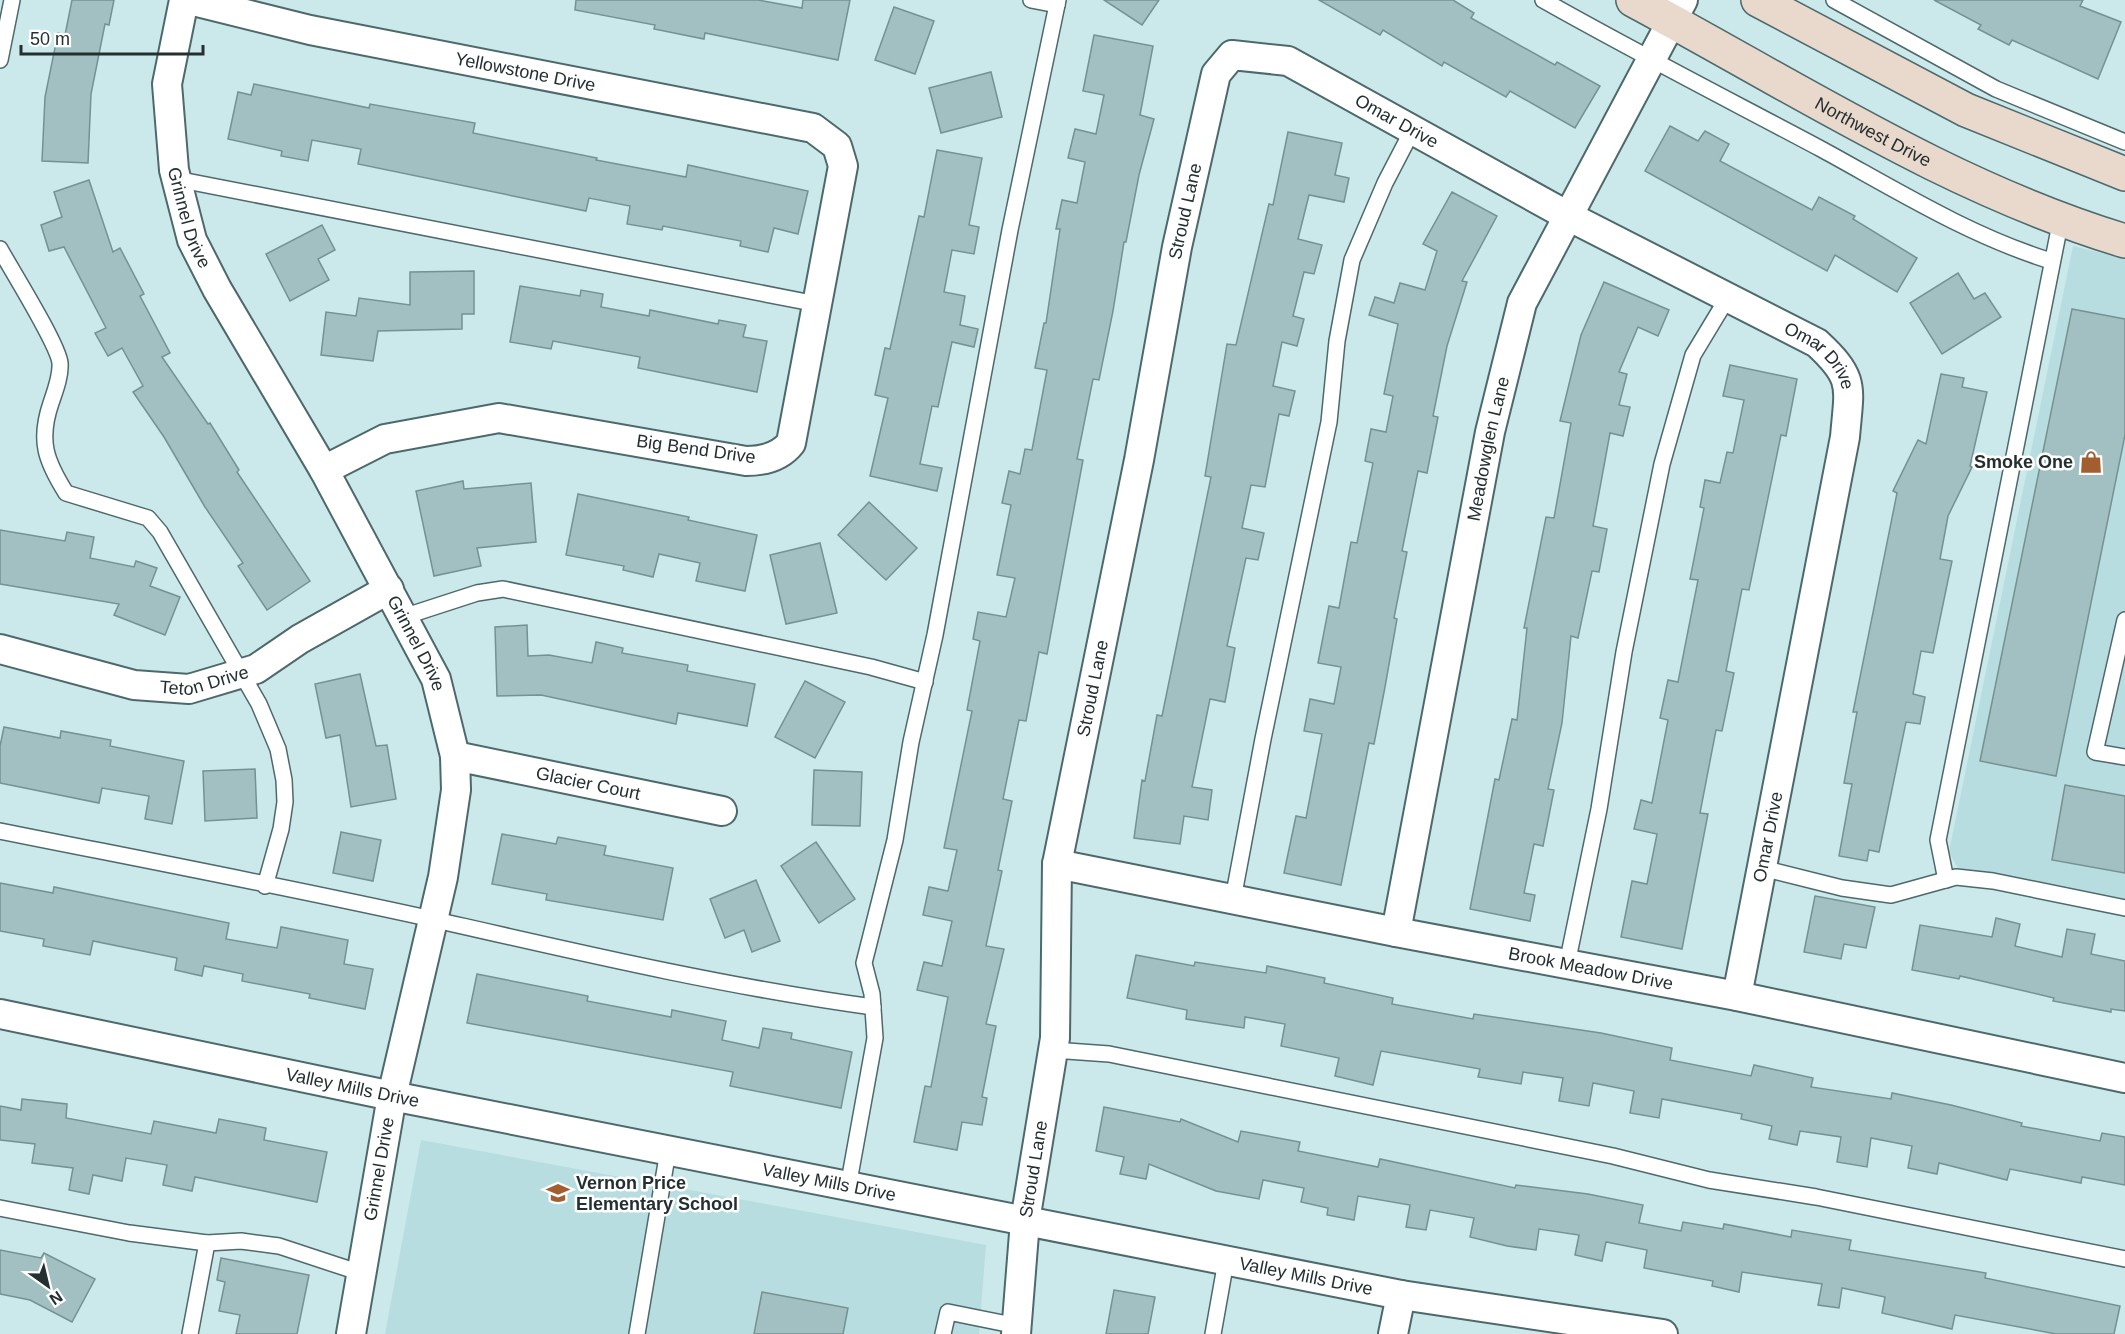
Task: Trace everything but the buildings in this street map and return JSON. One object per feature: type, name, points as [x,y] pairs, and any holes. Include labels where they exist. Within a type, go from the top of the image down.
[{"type":"main road","name":"Northwest Drive","points":[[1633,0],[1678,10],[1796,92],[1961,178],[2061,219],[2125,241]]},
{"type":"main road","points":[[1758,0],[1966,110],[2125,174]]},
{"type":"street","name":"Grinnel Drive","points":[[184,0],[167,84],[176,179],[192,240],[217,289],[324,470],[436,680],[455,756],[455,801],[434,920],[392,1096],[351,1334]]},
{"type":"street","name":"Yellowstone Drive","points":[[189,0],[310,30],[813,128],[837,146],[843,166]]},
{"type":"street","name":"Meadowglen Lane","points":[[1396,932],[1490,432],[1522,303],[1678,10]]},
{"type":"street","name":"Omar Drive","points":[[1232,55],[1288,62],[1568,216],[1817,343],[1839,363],[1848,379],[1845,437],[1737,996]]},
{"type":"street","name":"Stroud Lane","points":[[1016,1330],[1025,1221],[1053,1050],[1058,961],[1057,864],[1139,459],[1177,247],[1216,74],[1232,55]]},
{"type":"street","name":"Big Bend Drive","points":[[324,470],[385,439],[499,418],[746,460],[759,461],[784,453],[791,444],[843,166]]},
{"type":"street","name":"Teton Drive","points":[[0,650],[85,669],[134,684],[189,689],[256,669],[300,639],[389,589]]},
{"type":"street","name":"Glacier Court","points":[[455,756],[722,811]]},
{"type":"street","name":"Brook Meadow Drive","points":[[1057,864],[1396,932],[1737,996],[2125,1078]]},
{"type":"street","name":"Valley Mills Drive","points":[[0,1014],[392,1096],[1401,1295],[1570,1326],[1663,1334]]},
{"type":"street","points":[[1393,1334],[1401,1295]]},
{"type":"lane","points":[[0,60],[12,0]]},
{"type":"lane","points":[[848,1186],[875,1038],[873,1007],[864,963],[896,840],[911,742],[925,682],[991,346],[1010,230],[1058,3],[1030,0]]},
{"type":"lane","points":[[1543,0],[1650,60],[1935,211],[2018,251],[2051,261]]},
{"type":"lane","points":[[1834,0],[1996,89],[2125,142]]},
{"type":"lane","points":[[1233,899],[1263,739],[1329,422],[1337,341],[1352,260],[1385,183],[1413,129]]},
{"type":"lane","points":[[176,179],[817,304]]},
{"type":"lane","points":[[1946,880],[1938,840],[2061,219]]},
{"type":"lane","points":[[0,249],[60,362],[57,386],[48,411],[44,445],[48,465],[66,493],[148,518],[169,545],[271,727],[284,780],[281,829],[265,886]]},
{"type":"lane","points":[[1567,964],[1599,808],[1624,652],[1662,464],[1693,355],[1728,297]]},
{"type":"lane","points":[[403,617],[477,593],[502,589],[871,667],[925,682]]},
{"type":"lane","points":[[2125,620],[2095,752],[2125,757]]},
{"type":"lane","points":[[0,831],[804,998],[873,1007]]},
{"type":"lane","points":[[1762,868],[1842,888],[1891,895],[1956,877],[1993,881],[2125,908]]},
{"type":"lane","points":[[1053,1050],[1109,1054],[1612,1156],[1709,1180],[1816,1197],[2125,1259]]},
{"type":"lane","points":[[637,1334],[668,1151]]},
{"type":"lane","points":[[0,1208],[129,1233],[207,1243],[241,1241],[279,1246],[361,1273]]},
{"type":"lane","points":[[190,1334],[207,1243]]},
{"type":"lane","points":[[1213,1334],[1226,1261]]},
{"type":"lane","points":[[943,1334],[948,1312],[1016,1330]]},
{"type":"shaded area","points":[[2073,246],[2125,259],[2125,899],[1958,868],[1949,852]]},
{"type":"shaded area","name":"Vernon Price Elementary School","points":[[421,1140],[986,1245],[979,1334],[385,1334]]},
{"type":"place","name":"Smoke One","points":[[2091,462]]},
{"type":"place","name":"Vernon Price Elementary School","points":[[558,1193]]}]
